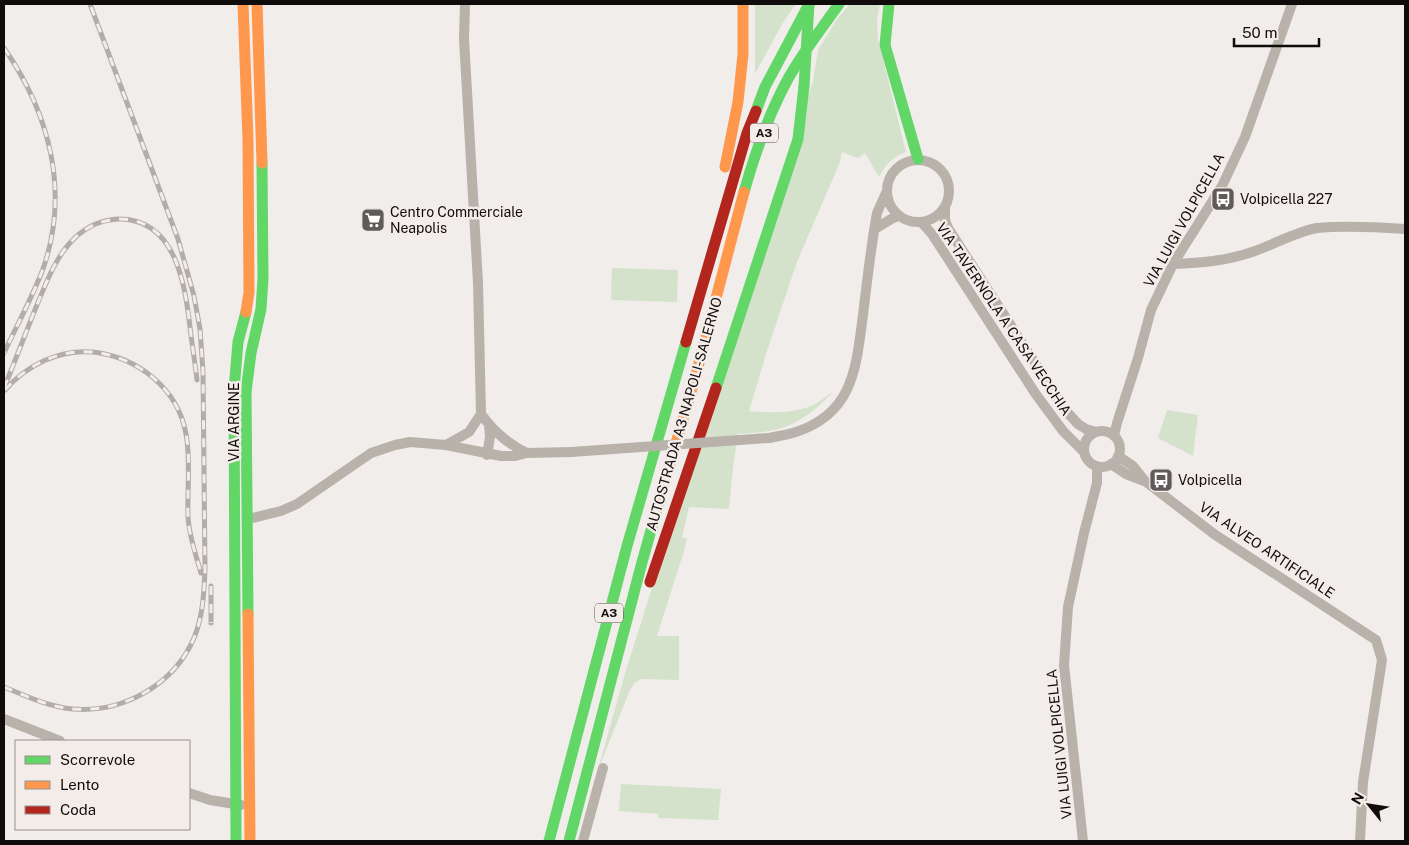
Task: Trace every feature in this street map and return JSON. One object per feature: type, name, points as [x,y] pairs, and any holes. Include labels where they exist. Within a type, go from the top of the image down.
[{"type":"main road","name":"VIA ARGINE","points":[[236,841],[235,372],[238,342],[246,314],[249,292],[248,140],[243,4]]},
{"type":"main road","name":"VIA ARGINE","points":[[250,841],[247,384],[250,353],[261,310],[263,279],[262,120],[257,4]]},
{"type":"main road","points":[[673,385],[694,284],[724,174],[738,102],[743,54],[743,4]]},
{"type":"main road","points":[[605,701],[646,594],[760,258],[798,139],[810,21],[809,4]]},
{"type":"main road","name":"AUTOSTRADA A3 NAPOLI-SALERNO","points":[[549,841],[627,546],[747,133],[765,87],[809,4]]},
{"type":"main road","name":"AUTOSTRADA A3 NAPOLI-SALERNO","points":[[570,841],[641,566],[695,378],[752,163],[789,77],[839,4]]},
{"type":"main road","points":[[889,4],[884,45],[918,159]]},
{"type":"main road","points":[[235,520],[248,519]]},
{"type":"street","points":[[465,4],[464,39],[478,283],[481,414],[489,425],[508,442],[524,452]]},
{"type":"street","name":"VIA LUIGI VOLPICELLA","points":[[1106,433],[1117,423],[1151,310],[1173,264],[1222,186],[1245,137],[1292,4]]},
{"type":"street","points":[[918,159],[929,161],[938,167],[945,175],[949,190],[945,206],[940,215],[922,222],[911,222],[898,216],[888,204],[887,182],[896,168],[906,162],[918,159]]},
{"type":"street","points":[[248,519],[281,511],[296,504],[358,461],[382,448],[410,442],[446,445],[509,457],[524,452],[571,452],[770,438],[795,432],[811,425],[826,416],[847,392],[856,362],[877,213],[886,193]]},
{"type":"street","name":"VIA TAVERNOLA A CASA VECCHIA","points":[[945,206],[945,220],[948,228],[1048,385],[1072,418],[1086,429],[1106,433]]},
{"type":"street","points":[[874,229],[898,216]]},
{"type":"street","name":"VIA TAVERNOLA A CASA VECCHIA","points":[[922,222],[932,234],[1035,393],[1063,431],[1084,452]]},
{"type":"street","points":[[1173,264],[1211,262],[1251,253],[1316,228],[1361,227],[1405,229]]},
{"type":"street","points":[[446,445],[469,432],[481,414]]},
{"type":"street","points":[[487,454],[490,437],[489,425]]},
{"type":"street","points":[[1106,433],[1120,448],[1115,460],[1102,467],[1088,461],[1084,452],[1086,440],[1106,433]]},
{"type":"street","name":"VIA ALVEO ARTIFICIALE","points":[[1115,460],[1126,474],[1145,481],[1214,534],[1376,640],[1382,660],[1363,782],[1360,841]]},
{"type":"street","name":"VIA LUIGI VOLPICELLA","points":[[1083,841],[1064,665],[1068,607],[1097,483],[1097,466]]},
{"type":"street","points":[[4,719],[57,740]]},
{"type":"street","points":[[583,841],[603,768]]},
{"type":"street","points":[[190,793],[210,800],[250,806]]},
{"type":"green space","points":[[755,4],[796,4],[782,24],[755,74]]},
{"type":"green space","points":[[850,4],[880,4],[877,19],[878,39],[906,152],[890,162],[879,177],[865,153],[858,158],[842,152],[840,162],[797,262],[749,411],[798,410],[816,404],[833,392],[811,412],[791,425],[780,429],[738,434],[729,509],[689,507],[682,537],[687,539],[657,636],[679,636],[679,680],[641,679],[634,683],[597,773],[626,670],[813,81],[818,50],[837,19]]},
{"type":"green space","points":[[612,268],[678,270],[677,302],[611,300]]},
{"type":"green space","points":[[1167,410],[1198,415],[1193,456],[1158,438]]},
{"type":"green space","points":[[621,784],[721,789],[718,820],[658,818],[658,814],[619,811]]},
{"type":"railway","points":[[4,687],[46,704],[64,708],[92,709],[128,701],[145,693],[160,682],[185,655],[194,638],[202,604],[205,570],[203,372],[200,329],[194,296],[178,239],[90,4]]},
{"type":"railway","points":[[4,48],[20,73],[44,127],[51,154],[55,183],[55,211],[51,240],[43,269],[4,353]]},
{"type":"railway","points":[[4,388],[45,285],[64,250],[85,230],[98,223],[118,219],[138,222],[153,230],[165,242],[174,257],[185,292],[197,380]]},
{"type":"railway","points":[[5,390],[23,373],[45,360],[68,353],[80,352],[93,352],[125,360],[140,368],[165,389],[182,417],[186,434],[189,524],[201,573]]},
{"type":"railway","points":[[211,586],[211,623]]},
{"type":"traffic: fast","points":[[756,111],[765,87],[809,4]]},
{"type":"traffic: fast","points":[[804,86],[809,4]]},
{"type":"traffic: fast","points":[[744,192],[763,133],[789,77],[800,58],[839,4]]},
{"type":"traffic: fast","points":[[889,4],[885,45],[918,159]]},
{"type":"traffic: fast","points":[[716,388],[798,139],[804,86]]},
{"type":"traffic: fast","points":[[248,614],[246,392],[251,353],[261,309],[263,279],[262,163]]},
{"type":"traffic: fast","points":[[236,841],[234,390],[238,342],[246,312]]},
{"type":"traffic: fast","points":[[549,841],[627,546],[686,342]]},
{"type":"traffic: fast","points":[[569,841],[660,498]]},
{"type":"traffic: slow","points":[[243,4],[248,140],[249,292],[246,312]]},
{"type":"traffic: slow","points":[[257,4],[262,163]]},
{"type":"traffic: slow","points":[[725,167],[738,102],[743,54],[743,4]]},
{"type":"traffic: slow","points":[[660,498],[695,378],[744,192]]},
{"type":"traffic: slow","points":[[248,614],[250,841]]},
{"type":"traffic: jam","points":[[686,342],[747,133],[756,111]]},
{"type":"traffic: jam","points":[[650,582],[716,388]]},
{"type":"place","name":"Volpicella 227","points":[[1223,199]]},
{"type":"place","name":"Centro Commerciale Neapolis","points":[[373,220]]},
{"type":"place","name":"Volpicella","points":[[1161,480]]}]
